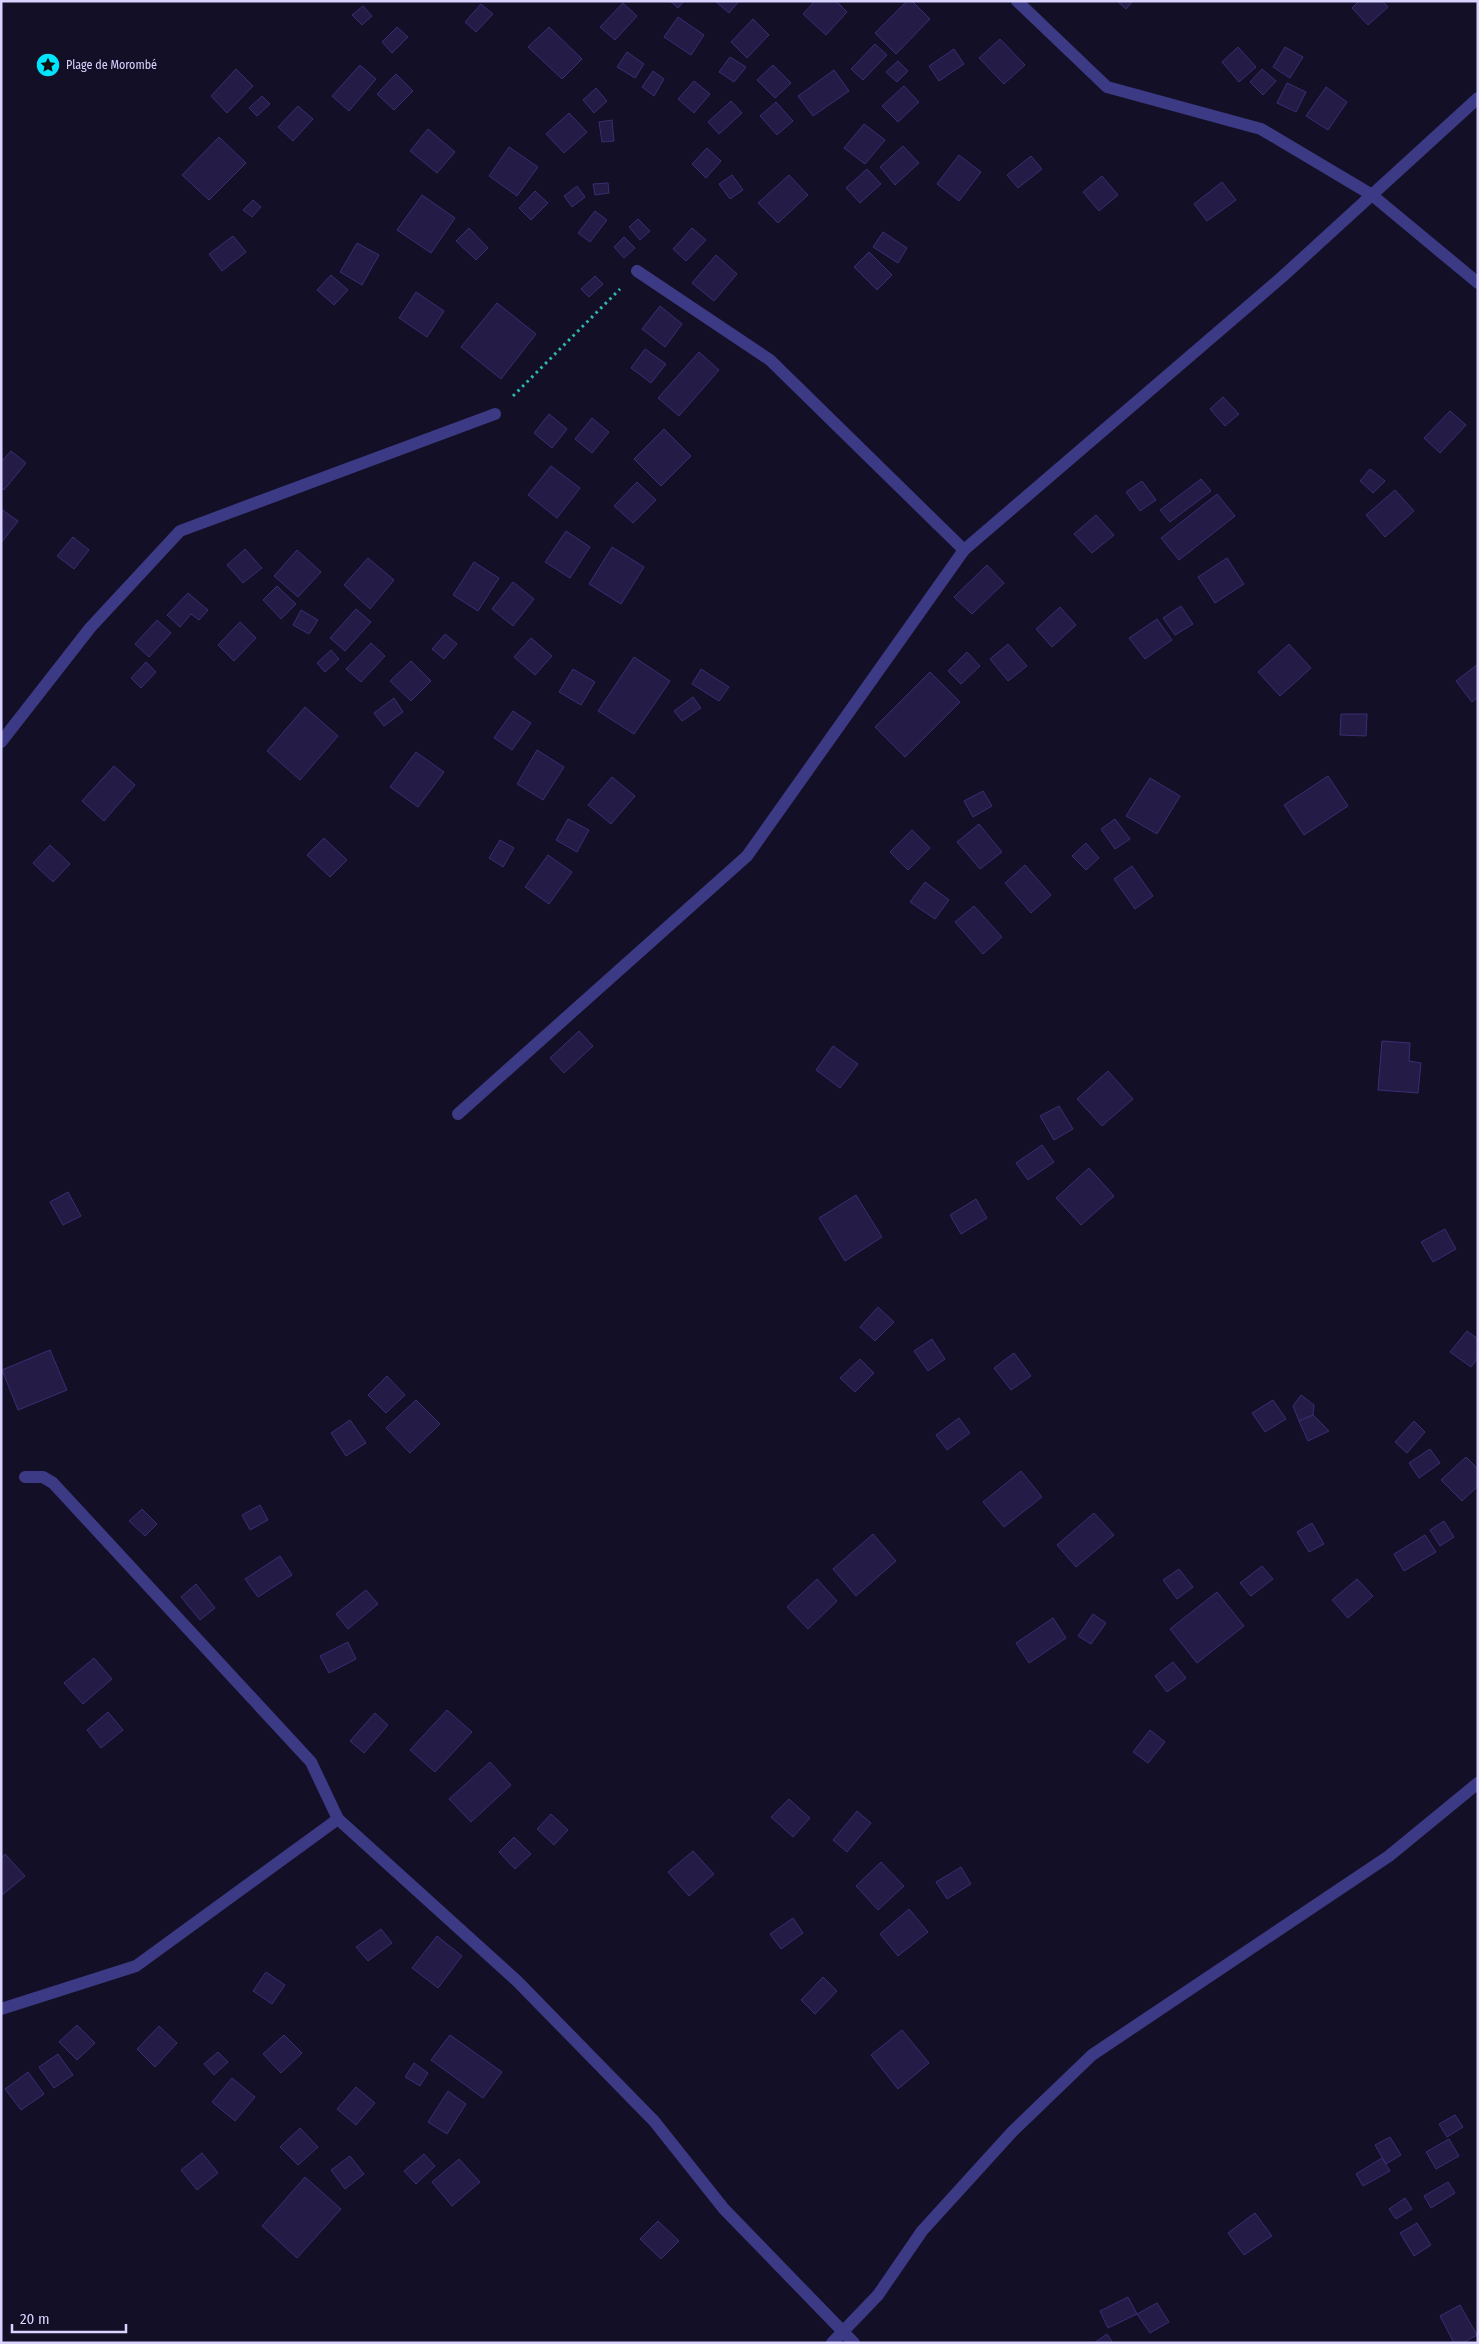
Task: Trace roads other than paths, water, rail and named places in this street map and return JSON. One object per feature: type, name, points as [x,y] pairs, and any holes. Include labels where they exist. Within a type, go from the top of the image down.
[{"type":"street","points":[[1017,1],[1107,87],[1261,129],[1372,195],[1478,283]]},
{"type":"street","points":[[458,1114],[747,856],[964,550],[1282,277],[1478,98]]},
{"type":"street","points":[[637,271],[770,360],[964,550]]},
{"type":"street","points":[[1,742],[90,628],[180,531],[495,414]]},
{"type":"street","points":[[25,1477],[43,1477],[53,1484],[311,1762],[338,1819],[517,1981],[654,2121],[724,2209],[854,2343]]},
{"type":"street","points":[[832,2343],[878,2295],[922,2231],[1012,2132],[1092,2055],[1389,1856],[1478,1783]]},
{"type":"street","points":[[1,2010],[136,1966],[338,1819]]},
{"type":"place","name":"Plage de Morombé","points":[[48,65]]}]
